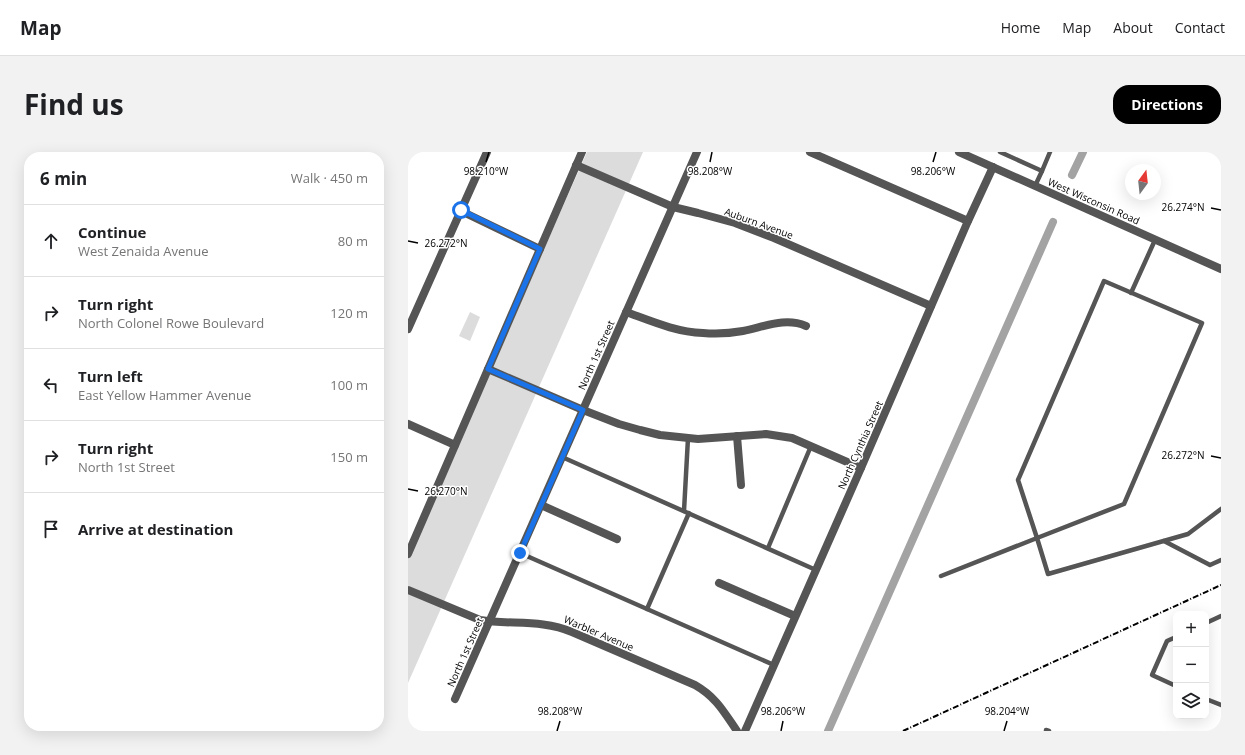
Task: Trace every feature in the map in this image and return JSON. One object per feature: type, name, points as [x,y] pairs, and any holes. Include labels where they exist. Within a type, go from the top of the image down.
[{"type":"street","points":[[408,329],[487,152]]},
{"type":"street","points":[[408,554],[582,152]]},
{"type":"street","name":"North 1st Street","points":[[455,699],[697,152]]},
{"type":"street","points":[[810,152],[968,221]]},
{"type":"street","name":"West Wisconsin Road","points":[[959,152],[1221,269]]},
{"type":"street","name":"Auburn Avenue","points":[[576,165],[672,207],[698,212],[735,223],[774,238],[931,306]]},
{"type":"street","name":"North Cynthia Street","points":[[745,731],[993,167]]},
{"type":"street","points":[[461,210],[540,249]]},
{"type":"street","points":[[626,312],[673,329],[703,334],[741,331],[779,322],[790,321],[806,326]]},
{"type":"street","points":[[488,369],[583,410],[619,424],[640,430],[660,435],[698,439],[766,434],[792,438],[861,468]]},
{"type":"street","points":[[408,424],[455,445]]},
{"type":"street","points":[[737,436],[741,485]]},
{"type":"street","points":[[541,506],[617,538]]},
{"type":"street","points":[[719,584],[795,616]]},
{"type":"street","name":"Warbler Avenue","points":[[408,590],[472,618],[489,622],[530,622],[560,627],[695,685],[712,697],[737,731]]},
{"type":"lane","points":[[1000,152],[1042,171]]},
{"type":"lane","points":[[1035,186],[1050,152]]},
{"type":"lane","points":[[1131,293],[1155,240]]},
{"type":"lane","points":[[942,576],[1037,538],[1124,504],[1202,323],[1104,281],[1018,480],[1037,538],[1048,574],[1188,534],[1221,509]]},
{"type":"lane","points":[[647,609],[686,512],[688,438]]},
{"type":"lane","points":[[768,548],[812,446]]},
{"type":"lane","points":[[562,457],[816,570]]},
{"type":"lane","points":[[1164,541],[1210,565],[1221,560]]},
{"type":"lane","points":[[520,553],[774,664]]},
{"type":"lane","points":[[1209,622],[1221,616]]},
{"type":"lane","points":[[1173,638],[1167,641],[1152,675],[1173,685]]},
{"type":"lane","points":[[1209,700],[1221,705]]},
{"type":"shaded area","points":[[587,152],[643,152],[408,683],[408,556]]},
{"type":"shaded area","points":[[470,312],[480,317],[470,341],[459,336]]},
{"type":"waterway","points":[[1072,175],[1083,152]]},
{"type":"waterway","points":[[828,731],[1053,222]]},
{"type":"railway","points":[[903,731],[1221,585]]},
{"type":"route","points":[[461,210],[540,249],[488,369],[583,410],[520,553]]}]
